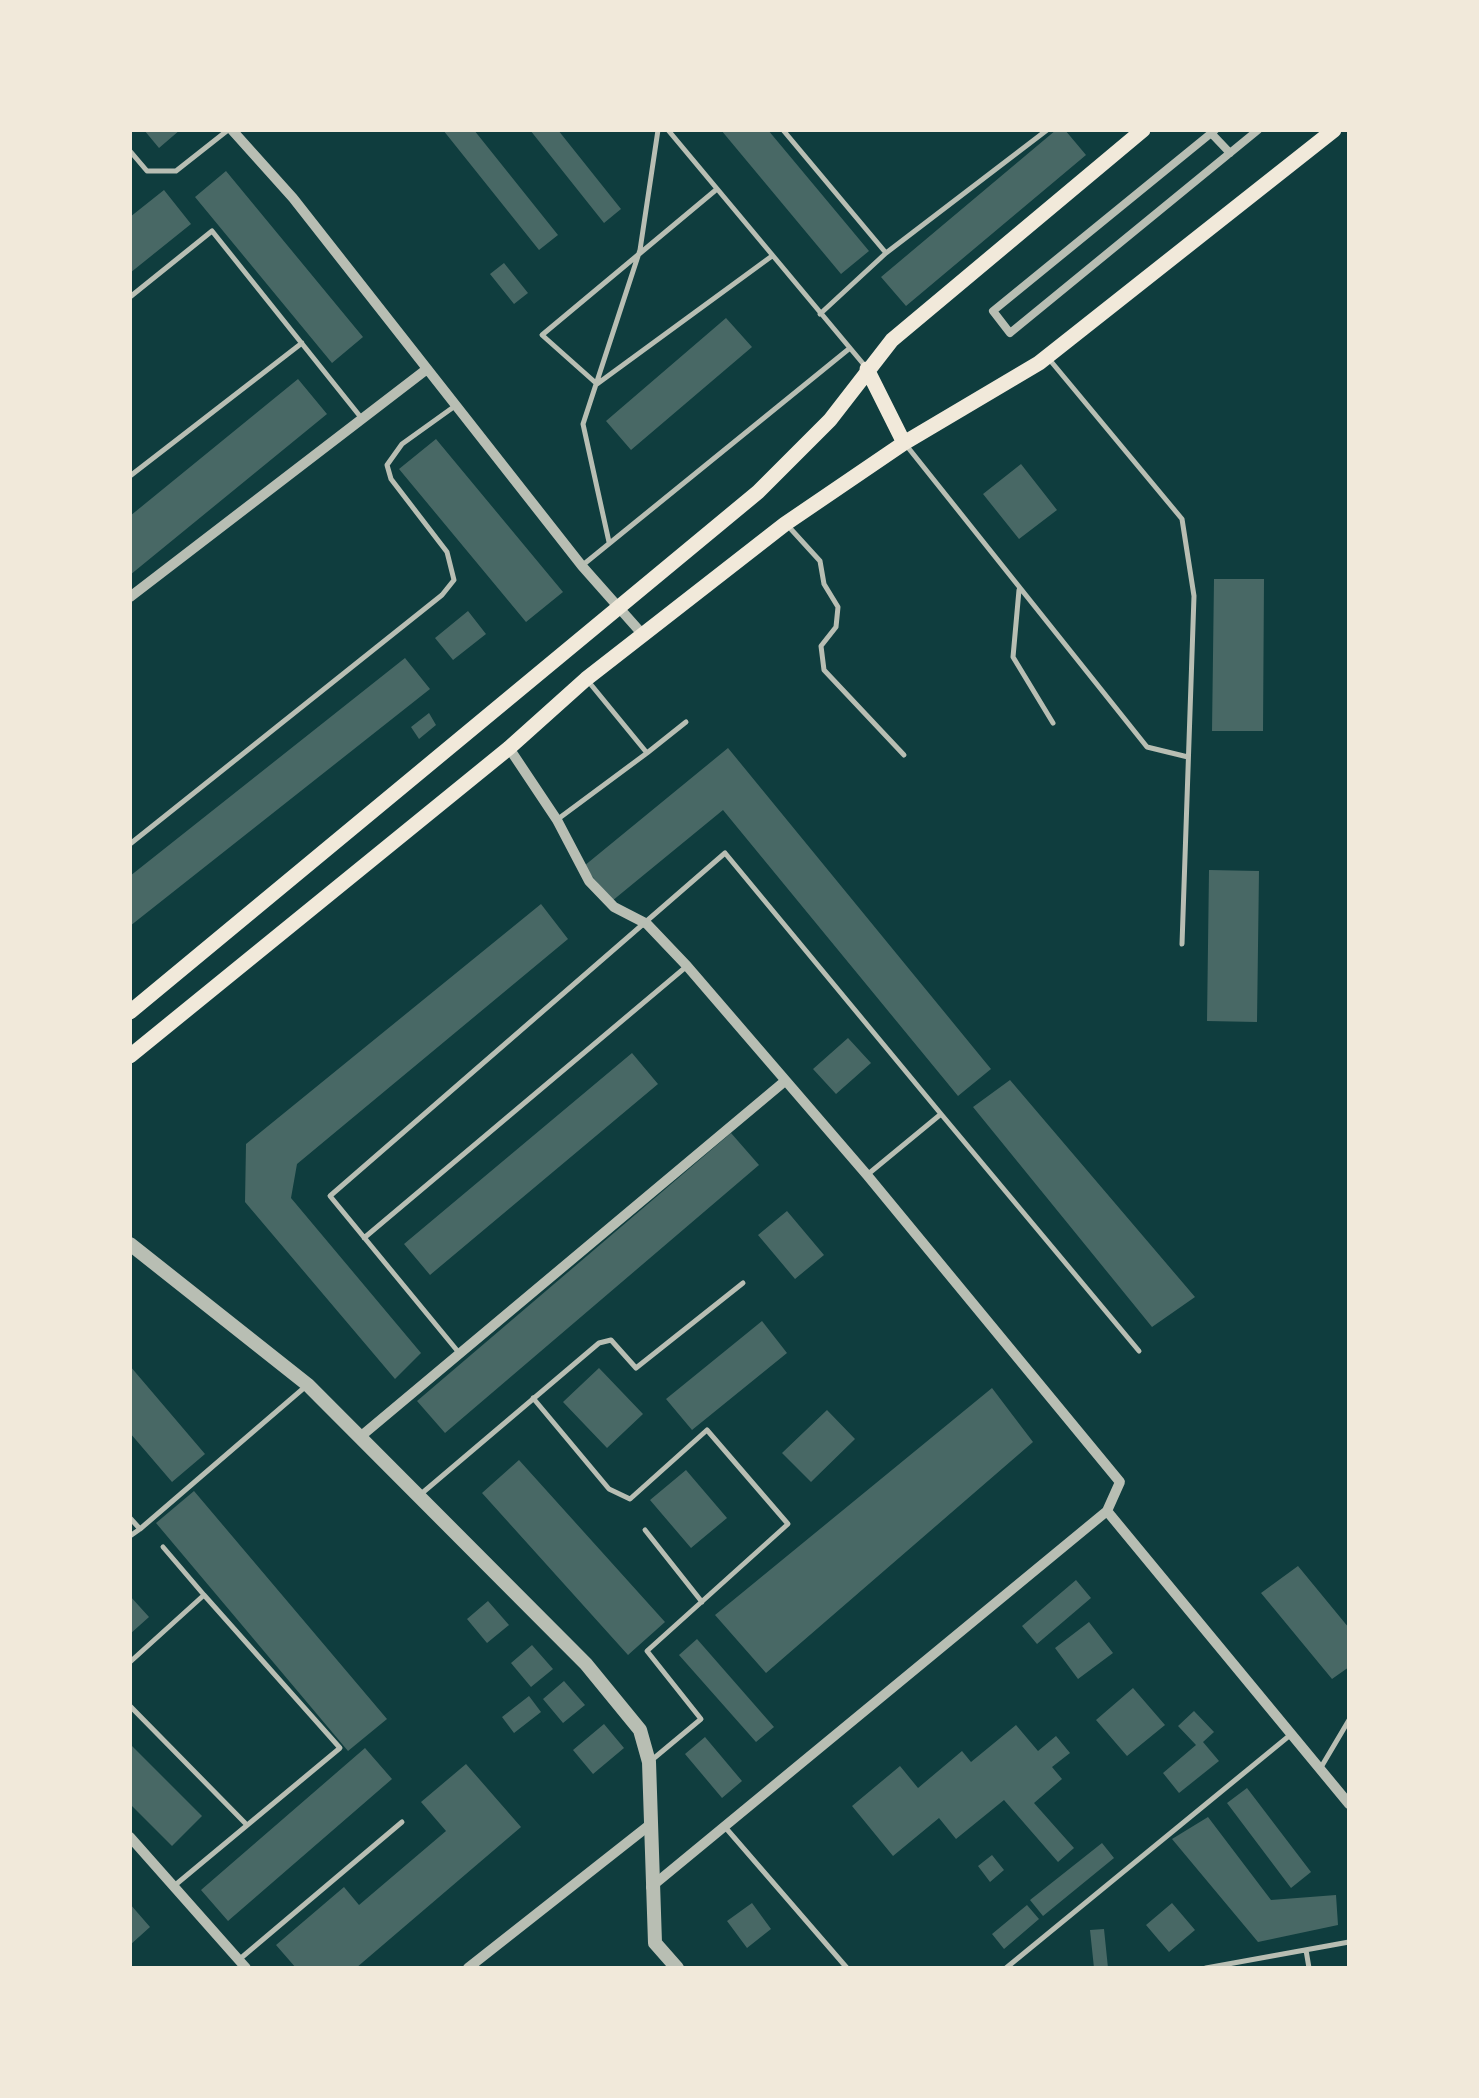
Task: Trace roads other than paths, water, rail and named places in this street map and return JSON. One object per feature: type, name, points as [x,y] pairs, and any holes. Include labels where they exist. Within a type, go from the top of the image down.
[{"type":"main road","points":[[130,1012],[622,609],[758,492],[830,420],[892,340],[1143,130]]},
{"type":"main road","points":[[130,1056],[509,748],[586,679],[785,524],[904,443],[1047,357],[1334,130]]},
{"type":"main road","points":[[867,369],[904,443]]},
{"type":"street","points":[[230,130],[293,198],[582,566],[644,636]]},
{"type":"street","points":[[1230,153],[1213,132],[993,312],[1010,333],[1230,153],[1258,130]]},
{"type":"street","points":[[130,597],[427,369]]},
{"type":"street","points":[[509,748],[557,820],[589,881],[614,907],[647,924],[688,966],[868,1175],[1120,1482],[1108,1511],[651,1887]]},
{"type":"street","points":[[360,1438],[785,1081]]},
{"type":"street","points":[[130,1244],[308,1385],[586,1664],[640,1730],[649,1762],[648,1827],[655,1943],[677,1968]]},
{"type":"street","points":[[1108,1511],[1289,1736],[1349,1804]]},
{"type":"street","points":[[468,1968],[648,1827]]},
{"type":"street","points":[[130,1837],[242,1964]]},
{"type":"lane","points":[[130,151],[147,172],[176,172],[230,130]]},
{"type":"lane","points":[[609,542],[583,424],[640,250],[658,130]]},
{"type":"lane","points":[[668,130],[867,369]]},
{"type":"lane","points":[[783,130],[886,253]]},
{"type":"lane","points":[[820,314],[886,253],[1047,130]]},
{"type":"lane","points":[[597,384],[542,334],[717,189]]},
{"type":"lane","points":[[130,297],[212,231],[364,420]]},
{"type":"lane","points":[[597,384],[772,256]]},
{"type":"lane","points":[[130,476],[302,343]]},
{"type":"lane","points":[[582,566],[850,348]]},
{"type":"lane","points":[[1047,357],[1182,519],[1194,596],[1182,944]]},
{"type":"lane","points":[[130,844],[442,595],[454,580],[454,566],[447,552],[391,479],[387,466],[402,444],[455,406]]},
{"type":"lane","points":[[904,443],[1146,747],[1189,758]]},
{"type":"lane","points":[[785,524],[820,562],[824,584],[838,607],[836,627],[821,646],[824,670],[904,755]]},
{"type":"lane","points":[[1019,587],[1013,657],[1053,723]]},
{"type":"lane","points":[[586,679],[648,753]]},
{"type":"lane","points":[[557,820],[686,722]]},
{"type":"lane","points":[[460,1354],[330,1196],[725,854],[1139,1351]]},
{"type":"lane","points":[[364,1238],[688,966]]},
{"type":"lane","points":[[868,1175],[940,1114]]},
{"type":"lane","points":[[418,1496],[599,1343],[611,1340],[636,1368],[743,1283]]},
{"type":"lane","points":[[130,1536],[308,1385]]},
{"type":"lane","points":[[534,1398],[608,1489],[630,1499],[707,1430],[788,1524],[648,1651],[701,1718],[649,1762]]},
{"type":"lane","points":[[130,1518],[140,1529]]},
{"type":"lane","points":[[645,1530],[702,1602]]},
{"type":"lane","points":[[163,1547],[340,1748],[245,1823],[174,1886]]},
{"type":"lane","points":[[130,1662],[204,1595]]},
{"type":"lane","points":[[130,1706],[245,1823]]},
{"type":"lane","points":[[1319,1770],[1349,1720]]},
{"type":"lane","points":[[1006,1968],[1289,1736]]},
{"type":"lane","points":[[242,1964],[402,1822]]},
{"type":"lane","points":[[725,1827],[847,1968]]},
{"type":"lane","points":[[1206,1968],[1349,1942]]},
{"type":"lane","points":[[1306,1950],[1309,1968]]}]
